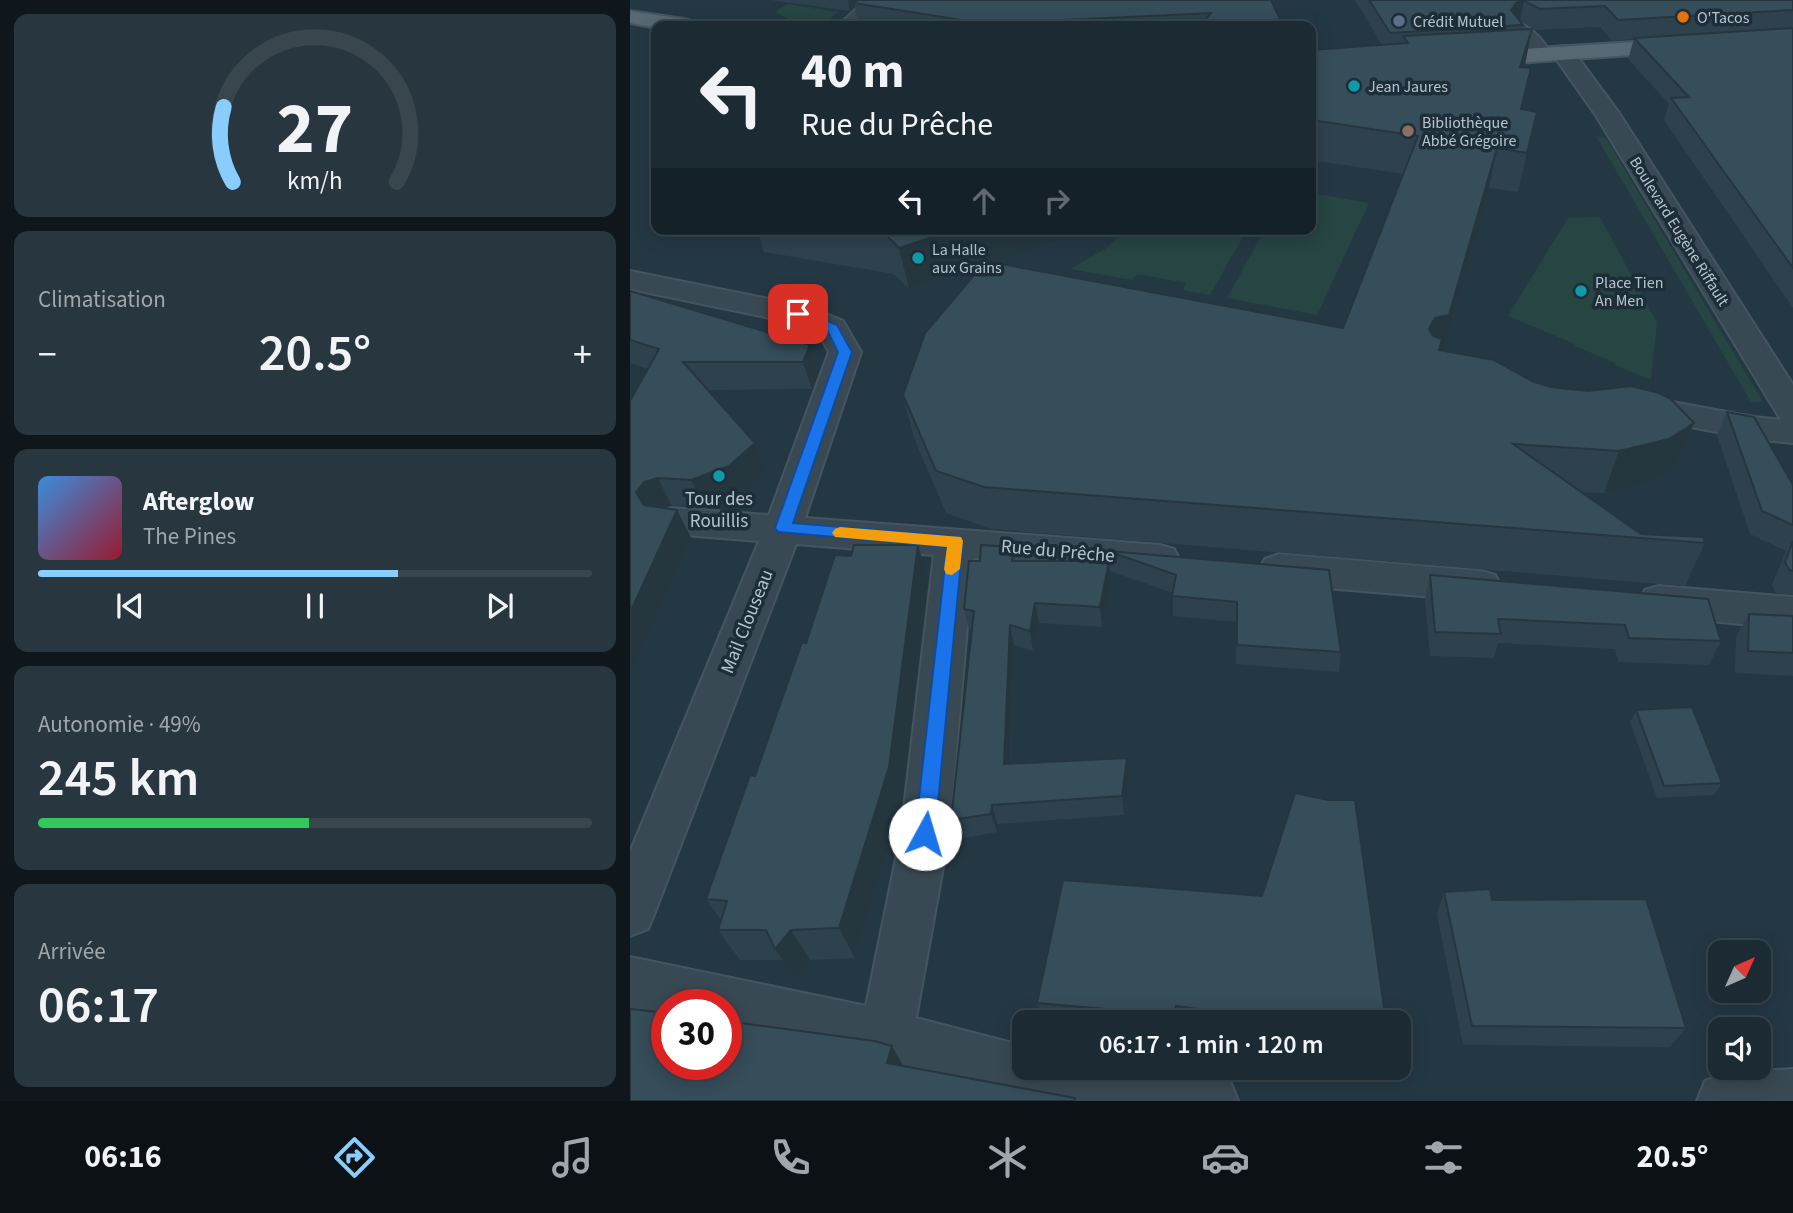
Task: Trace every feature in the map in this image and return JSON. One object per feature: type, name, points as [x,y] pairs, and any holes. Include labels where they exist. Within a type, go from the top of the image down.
[{"type":"main road","points":[[630,17],[654,21]]},
{"type":"main road","points":[[1456,60],[1699,45]]},
{"type":"street","points":[[855,21],[878,0]]},
{"type":"street","name":"Boulevard Eugène Riffault","points":[[1521,31],[1552,54],[1607,113],[1793,412]]},
{"type":"street","name":"Mail Clouseau","points":[[630,280],[798,314],[832,328],[845,352],[783,528],[630,912]]},
{"type":"street","points":[[1599,400],[1754,428],[1793,432]]},
{"type":"street","name":"Rue du Prêche","points":[[673,521],[1189,561]]},
{"type":"street","points":[[886,1037],[925,834],[955,541]]},
{"type":"street","points":[[1244,566],[1518,589]]},
{"type":"street","points":[[1628,598],[1793,612]]},
{"type":"street","points":[[630,983],[886,1037],[1052,1081],[1210,1101]]},
{"type":"street","points":[[1725,1101],[1793,1097]]},
{"type":"green space","points":[[787,4],[838,12],[828,21],[792,21],[775,12]]},
{"type":"green space","points":[[1596,136],[1606,138],[1763,402],[1751,402]]},
{"type":"green space","points":[[1316,194],[1369,203],[1317,315],[1227,298],[1262,235],[1316,235]]},
{"type":"green space","points":[[1600,217],[1657,323],[1651,380],[1508,316],[1568,218]]},
{"type":"green space","points":[[1120,235],[1244,235],[1210,295],[1183,290],[1186,283],[1137,274],[1132,280],[1070,269],[1107,248]]},
{"type":"building","points":[[857,0],[1271,0],[1281,21],[1204,21],[1211,13],[1043,21],[968,21],[854,3]]},
{"type":"building","points":[[1369,0],[1793,0],[1793,10],[1618,20],[1605,6],[1540,9],[1524,1],[1516,3],[1511,10],[1523,25],[1390,33]]},
{"type":"building","points":[[1793,28],[1793,268],[1671,98],[1689,97],[1634,38]]},
{"type":"building","points":[[1532,29],[1520,67],[1531,68],[1521,109],[1537,112],[1527,153],[1497,148],[1449,315],[1435,318],[1429,329],[1433,336],[1442,339],[1439,350],[1494,360],[1532,381],[1551,387],[1588,391],[1631,386],[1671,399],[1694,423],[1669,439],[1619,451],[1513,444],[1641,534],[1703,537],[1705,543],[984,487],[936,471],[903,395],[925,333],[986,261],[1343,328],[1418,136],[1316,121],[1316,50],[1408,43],[1403,36]]},
{"type":"building","points":[[886,235],[939,235],[899,248]]},
{"type":"building","points":[[630,291],[810,345],[803,362],[683,362],[755,443],[729,466],[691,480],[658,478],[644,482],[636,492],[644,505],[677,510],[630,613],[630,401],[659,349],[630,340]]},
{"type":"building","points":[[1727,412],[1754,417],[1793,485],[1793,525],[1762,511]]},
{"type":"building","points":[[1793,541],[1793,571],[1789,570],[1785,562]]},
{"type":"building","points":[[854,545],[918,545],[889,767],[839,928],[791,930],[775,949],[766,930],[718,930],[727,901],[706,899],[750,775],[755,776],[802,642],[806,643],[835,555],[851,556]]},
{"type":"building","points":[[981,545],[1013,547],[1012,561],[1109,561],[1100,607],[1035,603],[1030,631],[1010,625],[1004,764],[1127,758],[1122,796],[992,805],[991,814],[951,820],[974,611],[964,609],[969,561],[980,561]]},
{"type":"building","points":[[1108,551],[1329,570],[1341,652],[1237,645],[1237,602],[1172,596],[1176,575]]},
{"type":"building","points":[[1430,575],[1708,599],[1721,641],[1629,638],[1625,625],[1498,619],[1501,634],[1435,632]]},
{"type":"building","points":[[1749,614],[1793,616],[1793,653],[1748,651]]},
{"type":"building","points":[[1692,707],[1722,783],[1664,786],[1636,710]]},
{"type":"building","points":[[1295,793],[1328,800],[1355,800],[1384,1010],[1203,1010],[1176,1006],[1175,1010],[1117,1010],[1037,1003],[1063,880],[1262,896]]},
{"type":"building","points":[[1490,889],[1492,900],[1646,899],[1686,1028],[1472,1026],[1444,892]]},
{"type":"building","points":[[630,1009],[651,1011],[651,1080],[742,1080],[742,1023],[874,1041],[892,1046],[887,1063],[1075,1098],[1074,1101],[630,1101]]},
{"type":"slow traffic","points":[[840,533],[955,541],[952,569]]},
{"type":"place","name":"O'Tacos","points":[[1683,17]]},
{"type":"place","name":"Crédit Mutuel","points":[[1399,21]]},
{"type":"place","name":"Jean Jaures","points":[[1354,86]]},
{"type":"place","name":"Bibliothèque Abbé Grégoire","points":[[1408,131]]},
{"type":"place","name":"La Halle aux Grains","points":[[918,258]]},
{"type":"place","name":"Place Tien An Men","points":[[1581,291]]},
{"type":"place","name":"Tour des Rouillis","points":[[719,476]]},
{"type":"route","points":[[798,314],[832,328],[845,352],[783,528],[955,541],[925,834]]}]
